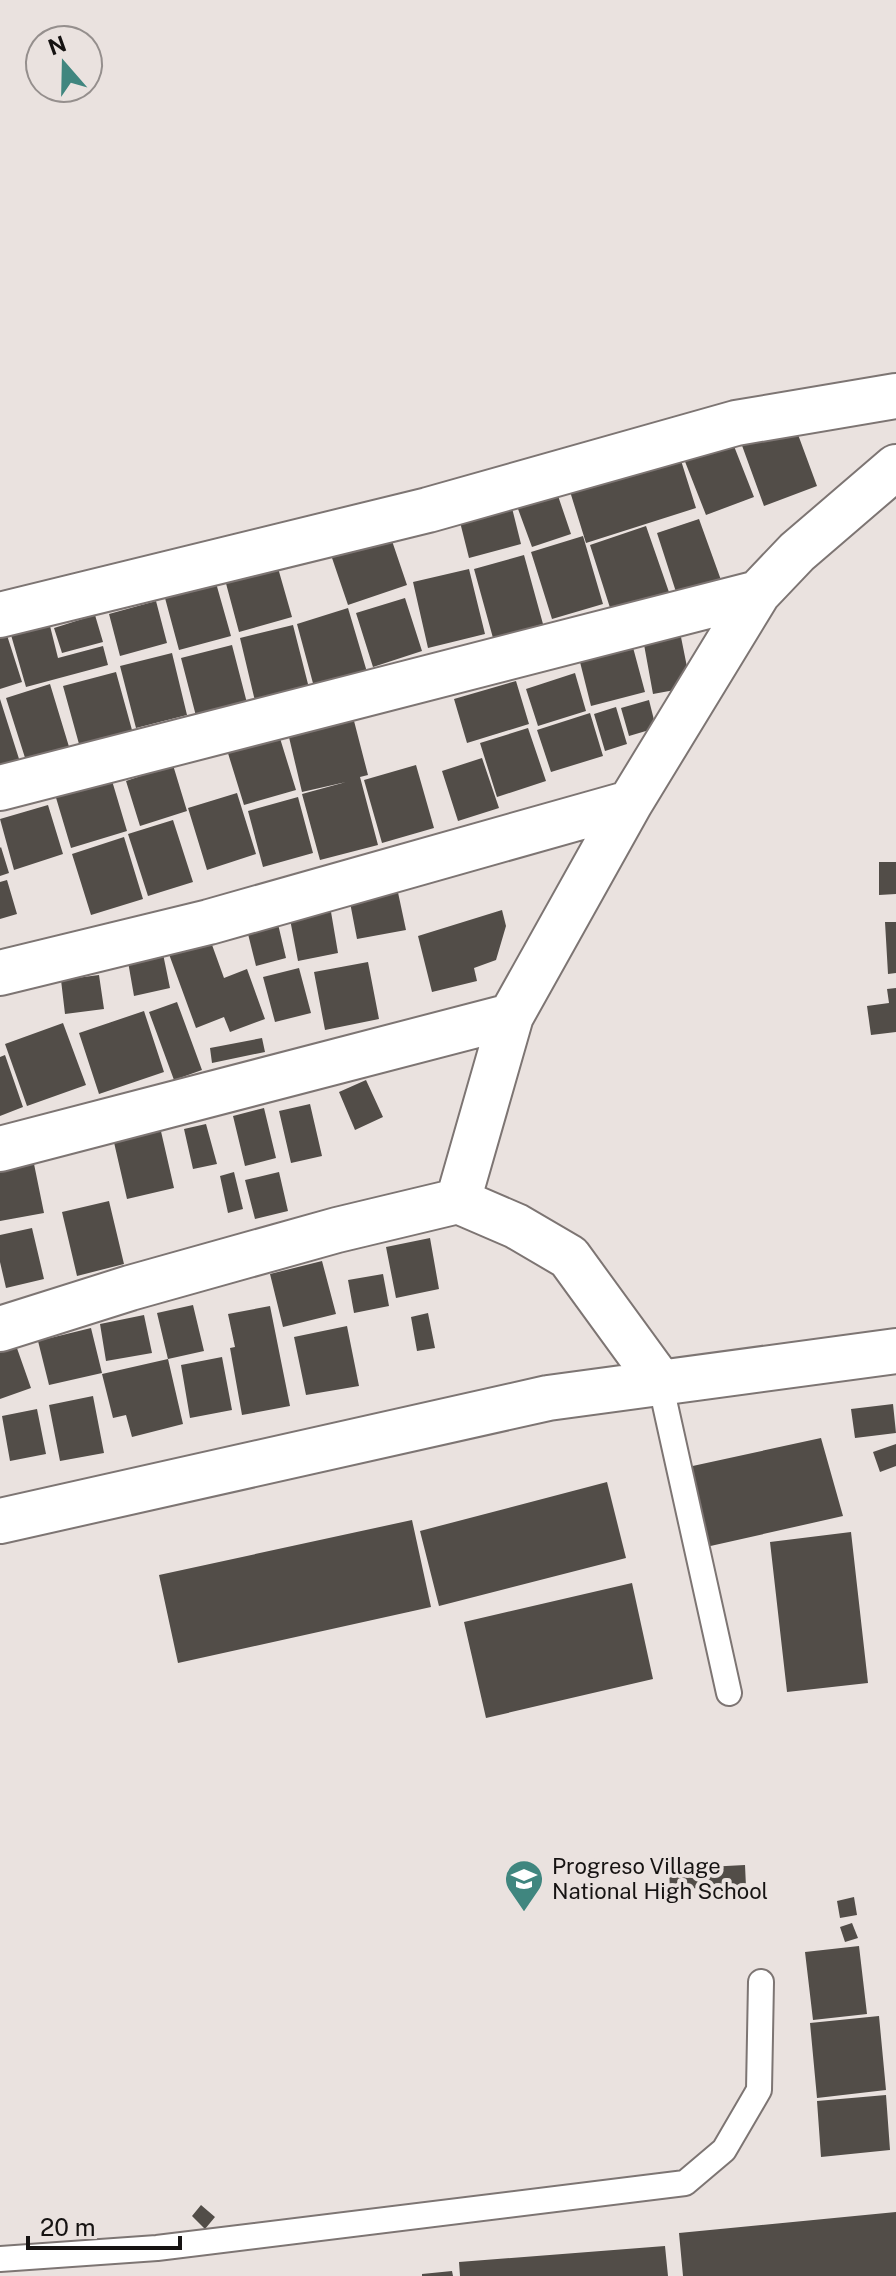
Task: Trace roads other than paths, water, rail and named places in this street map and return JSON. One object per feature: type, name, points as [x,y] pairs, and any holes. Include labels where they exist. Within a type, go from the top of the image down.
[{"type":"street","points":[[0,615],[428,510],[736,423],[896,396]]},
{"type":"street","points":[[458,1201],[511,1016],[630,803],[758,593],[797,552],[896,467]]},
{"type":"street","points":[[0,788],[758,593]]},
{"type":"street","points":[[0,973],[209,922],[630,803]]},
{"type":"street","points":[[0,1149],[511,1016]]},
{"type":"street","points":[[0,1329],[145,1283],[337,1230],[458,1201],[516,1226],[569,1257],[660,1382]]},
{"type":"street","points":[[0,1521],[548,1398],[896,1351]]},
{"type":"lane","points":[[660,1382],[729,1693]]},
{"type":"lane","points":[[0,2259],[157,2248],[685,2183],[724,2150],[759,2090],[761,1982]]},
{"type":"place","name":"Progreso Village National High School","points":[[524,1913]]}]
